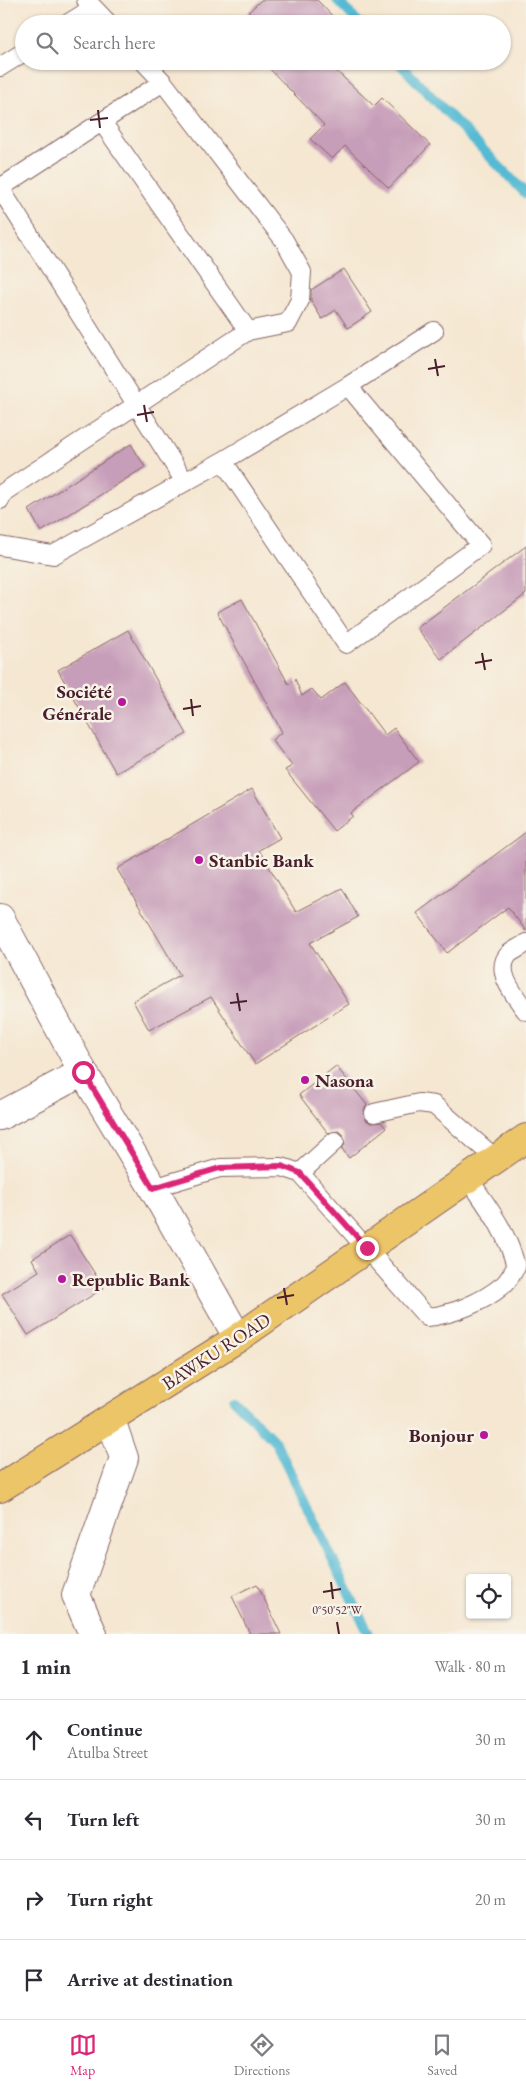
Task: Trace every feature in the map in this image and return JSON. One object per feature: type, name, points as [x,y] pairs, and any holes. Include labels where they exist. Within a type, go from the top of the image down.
[{"type":"highway","name":"BAWKU ROAD","points":[[0,1488],[111,1420],[238,1338],[526,1138]]},
{"type":"street","points":[[0,918],[83,1072],[153,1188],[238,1338]]},
{"type":"street","points":[[0,1116],[83,1072]]},
{"type":"street","points":[[92,1634],[76,1595],[124,1458],[111,1420]]},
{"type":"lane","points":[[77,15],[89,4],[99,15]]},
{"type":"lane","points":[[0,67],[15,58]]},
{"type":"lane","points":[[1,492],[248,331],[288,323],[300,300],[302,272],[284,240],[163,82],[152,70]]},
{"type":"lane","points":[[163,82],[0,188],[185,482]]},
{"type":"lane","points":[[102,122],[248,331]]},
{"type":"lane","points":[[0,546],[53,555],[223,461],[348,386],[434,331]]},
{"type":"lane","points":[[223,461],[346,644],[481,545],[348,386]]},
{"type":"lane","points":[[526,943],[508,955],[503,968],[507,984],[526,1011]]},
{"type":"lane","points":[[374,1113],[420,1103],[434,1106],[496,1159]]},
{"type":"lane","points":[[300,1173],[335,1141]]},
{"type":"lane","points":[[153,1188],[220,1168],[282,1166],[300,1173],[427,1317],[444,1316],[466,1307],[503,1286],[516,1267],[513,1253],[504,1231],[468,1178]]},
{"type":"building","points":[[261,0],[317,0],[331,15],[245,15]]},
{"type":"building","points":[[271,70],[335,70],[374,106],[382,98],[430,145],[389,188],[345,146],[332,159],[310,139],[324,125]]},
{"type":"building","points":[[344,269],[372,312],[348,328],[336,310],[322,319],[311,301],[311,290]]},
{"type":"building","points":[[131,444],[145,467],[41,532],[29,510]]},
{"type":"building","points":[[526,546],[526,594],[441,659],[417,628]]},
{"type":"building","points":[[242,599],[289,685],[295,679],[302,696],[312,689],[321,700],[345,682],[385,735],[394,728],[419,762],[351,813],[353,816],[334,831],[285,770],[292,766],[272,740],[282,732],[217,612]]},
{"type":"building","name":"Société Générale","points":[[128,630],[187,734],[116,773],[58,670]]},
{"type":"building","points":[[252,789],[280,838],[259,850],[296,912],[342,888],[358,917],[310,943],[349,1004],[255,1064],[211,997],[149,1030],[133,1001],[180,975],[117,869]]},
{"type":"building","points":[[526,832],[526,931],[508,907],[447,953],[417,913]]},
{"type":"building","points":[[336,1066],[367,1105],[364,1110],[366,1120],[371,1123],[381,1122],[386,1128],[349,1158],[342,1149],[345,1144],[343,1134],[338,1131],[328,1133],[299,1095]]},
{"type":"building","name":"Republic Bank","points":[[70,1235],[104,1288],[28,1335],[2,1294],[39,1271],[32,1259]]},
{"type":"building","points":[[257,1584],[281,1634],[250,1634],[232,1596]]},
{"type":"waterway","points":[[337,0],[351,15]]},
{"type":"waterway","points":[[406,70],[526,194]]},
{"type":"waterway","points":[[234,1400],[276,1443],[369,1634]]},
{"type":"place","name":"Société Générale","points":[[122,702]]},
{"type":"place","name":"Stanbic Bank","points":[[199,860]]},
{"type":"place","name":"Nasona","points":[[305,1080]]},
{"type":"place","name":"Republic Bank","points":[[62,1279]]},
{"type":"place","name":"Bonjour","points":[[484,1435]]},
{"type":"route","points":[[83,1072],[153,1188],[220,1168],[282,1166],[300,1173],[367,1248]]}]
